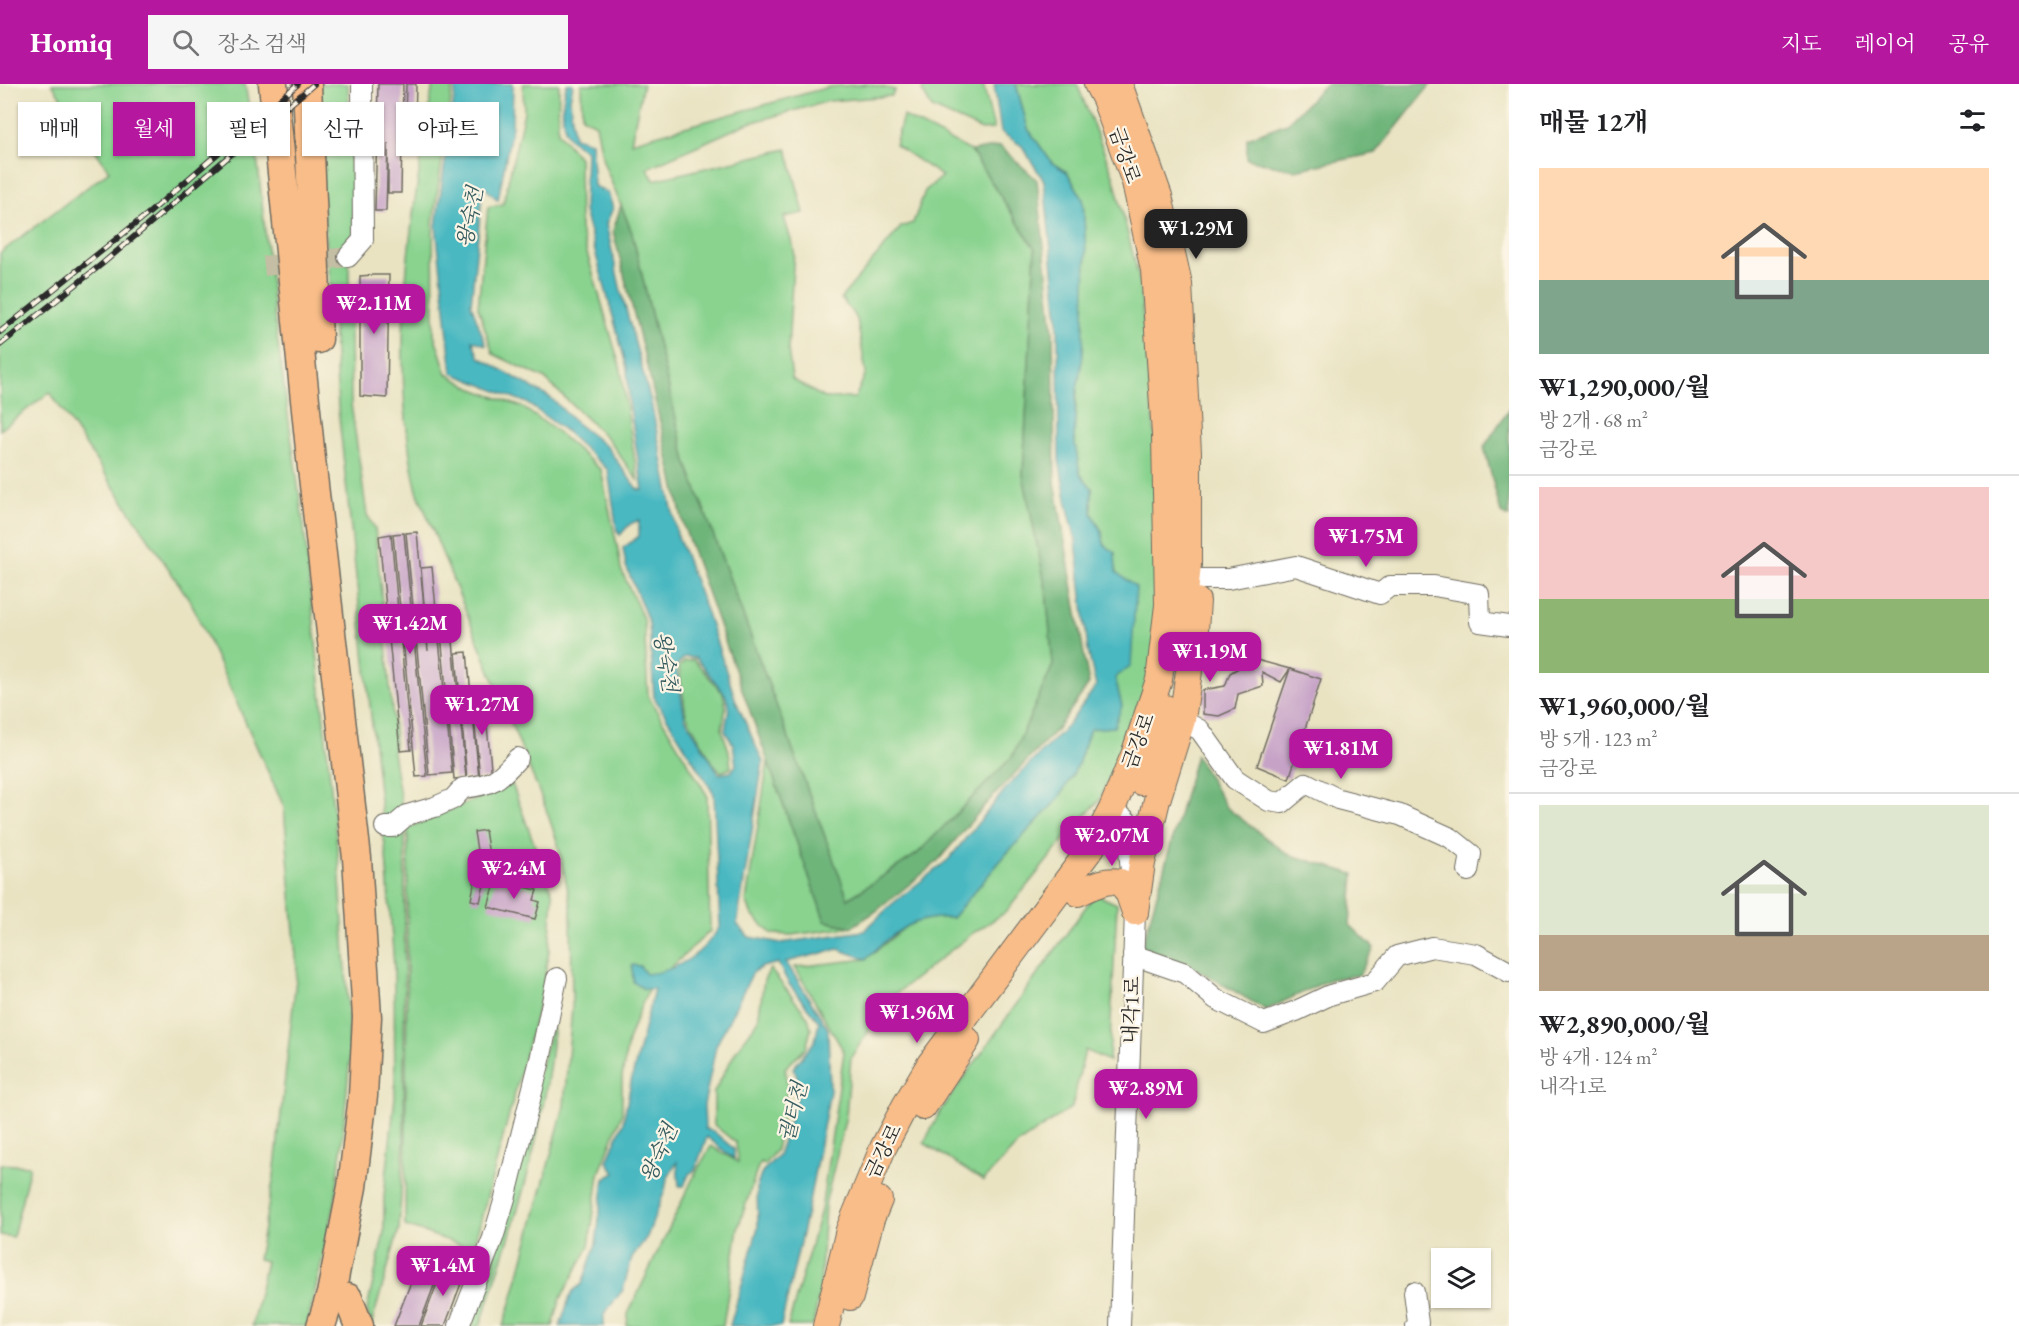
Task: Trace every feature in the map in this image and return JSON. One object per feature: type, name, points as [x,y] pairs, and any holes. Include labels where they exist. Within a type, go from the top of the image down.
[{"type":"highway","points":[[255,84],[309,340]]},
{"type":"highway","points":[[273,84],[309,340],[370,822],[379,915],[383,1012],[382,1088],[371,1196],[340,1326]]},
{"type":"highway","points":[[292,84],[309,340]]},
{"type":"highway","points":[[307,84],[311,459],[357,858],[367,1017],[363,1096],[352,1187],[331,1294],[321,1326]]},
{"type":"highway","points":[[348,1298],[359,1326]]},
{"type":"main road","name":"금강로","points":[[843,1326],[871,1220],[899,1150],[928,1098],[965,1043],[1101,861],[1119,814],[1134,755],[1159,680],[1168,605],[1166,435],[1154,270],[1135,182],[1105,99],[1097,84]]},
{"type":"main road","name":"금강로","points":[[826,1326],[849,1230],[882,1148],[930,1064],[1119,814],[1156,746],[1179,656],[1188,564],[1188,453],[1179,284],[1159,196],[1119,84]]},
{"type":"main road","points":[[1135,912],[1142,863],[1156,800],[1182,720],[1195,630],[1201,558],[1197,486],[1188,453]]},
{"type":"main road","points":[[1078,893],[1099,882],[1110,880],[1120,882],[1128,892],[1135,912]]},
{"type":"street","points":[[348,257],[363,240],[362,84]]},
{"type":"street","points":[[1199,579],[1228,579],[1296,566],[1380,594],[1390,586],[1434,586],[1479,594],[1480,622],[1509,626]]},
{"type":"street","points":[[1182,720],[1200,730],[1235,779],[1269,801],[1282,802],[1306,783],[1338,799],[1400,814],[1451,838],[1471,854],[1468,871]]},
{"type":"street","points":[[385,827],[393,826],[407,814],[435,807],[453,799],[463,788],[483,786],[500,778],[518,758]]},
{"type":"street","name":"내각1로","points":[[1119,814],[1135,912],[1120,1326]]},
{"type":"street","points":[[1133,955],[1185,973],[1216,999],[1264,1023],[1296,1011],[1330,994],[1375,982],[1397,956],[1432,947],[1476,954],[1509,972]]},
{"type":"street","points":[[459,1326],[493,1238],[506,1196],[540,1060],[557,978]]},
{"type":"street","points":[[1414,1292],[1418,1323],[1416,1326]]},
{"type":"green space","points":[[52,84],[245,84],[248,102],[207,102],[207,156],[257,156],[275,323],[304,528],[339,865],[347,986],[350,1057],[335,1203],[307,1326],[252,1326],[266,1261],[258,1259],[274,1176],[297,970],[284,807],[191,602],[50,392],[0,430],[0,253],[109,171],[99,156],[101,156],[101,102],[64,102]]},
{"type":"green space","points":[[315,84],[348,84],[349,102],[316,102]]},
{"type":"green space","points":[[433,84],[453,84],[450,102],[430,102]]},
{"type":"green space","points":[[523,84],[559,84],[558,132],[579,158],[580,229],[621,370],[638,481],[608,439],[544,378],[493,354],[478,307],[488,207],[503,204],[524,112]]},
{"type":"green space","points":[[581,84],[643,84],[631,142],[829,87],[868,84],[895,90],[891,96],[829,101],[746,124],[647,168],[654,180],[787,149],[804,213],[784,217],[794,250],[788,349],[792,379],[824,398],[855,398],[866,373],[857,319],[841,298],[901,227],[913,223],[925,191],[942,176],[895,145],[903,116],[971,151],[1035,248],[1023,475],[1046,589],[1053,665],[1012,757],[917,854],[848,899],[686,461],[632,233],[603,161],[596,124],[582,117]]},
{"type":"green space","points":[[926,84],[983,84],[994,129],[982,130],[932,108],[922,91]]},
{"type":"green space","points":[[1016,84],[1077,84],[1113,175],[1139,278],[1155,438],[1157,609],[1152,679],[1099,801],[1074,827],[1006,912],[973,933],[893,996],[851,1057],[846,1116],[825,1205],[820,1289],[813,1326],[788,1326],[821,1210],[844,1052],[795,967],[866,959],[909,924],[934,917],[952,918],[1007,853],[1059,798],[1077,767],[1090,729],[1115,678],[1115,553],[1104,544],[1102,532],[1092,513],[1092,488],[1080,474],[1074,437],[1086,255],[1083,199],[1067,172],[1052,163],[1028,129]]},
{"type":"green space","points":[[1326,84],[1431,84],[1376,153],[1295,170],[1247,159],[1247,138],[1287,123]]},
{"type":"green space","points":[[1000,146],[1037,180],[1053,331],[1055,483],[1089,684],[1057,729],[986,804],[936,863],[875,912],[852,927],[825,921],[684,527],[613,231],[621,205],[632,233],[686,461],[848,899],[917,854],[1012,757],[1053,665],[1046,589],[1023,475],[1035,249],[971,151]]},
{"type":"green space","points":[[318,156],[351,156],[354,234],[346,249],[349,269],[351,404],[367,515],[375,528],[395,740],[393,752],[405,827],[404,1141],[399,1229],[371,1326],[367,1309],[384,1233],[384,1196],[395,1097],[394,967],[386,856],[338,408],[332,300]]},
{"type":"green space","points":[[422,156],[443,156],[433,223],[434,334],[447,374],[471,388],[522,407],[555,430],[601,470],[621,569],[644,621],[648,696],[707,795],[710,931],[649,988],[637,1016],[628,1041],[622,1077],[622,1114],[599,1174],[589,1247],[560,1300],[553,1326],[503,1326],[564,1106],[572,1007],[571,905],[558,844],[546,809],[417,491],[411,464],[403,377],[403,335],[409,251]]},
{"type":"green space","points":[[1509,409],[1509,517],[1501,513],[1484,447]]},
{"type":"green space","points":[[694,660],[723,693],[726,707],[722,730],[729,751],[731,768],[721,772],[713,763],[686,715],[679,667],[685,661]]},
{"type":"green space","points":[[1196,755],[1226,807],[1287,854],[1354,874],[1350,925],[1374,948],[1359,975],[1331,979],[1266,1010],[1190,965],[1142,947]]},
{"type":"green space","points":[[768,762],[825,921],[852,927],[792,935],[772,934],[752,915],[746,901]]},
{"type":"green space","points":[[512,784],[553,895],[549,951],[542,992],[473,1249],[405,1226],[408,828]]},
{"type":"green space","points":[[1095,894],[1117,904],[1109,1061],[1085,1050],[1072,1107],[1018,1144],[983,1181],[924,1143],[941,1110]]},
{"type":"green space","points":[[770,969],[808,1017],[811,1029],[806,1048],[785,1068],[788,1086],[776,1150],[764,1165],[761,1162],[758,1167],[738,1228],[723,1326],[627,1326],[628,1314],[695,1174],[711,1146],[738,1162],[736,1143],[714,1125],[714,1092],[736,1051],[758,1021],[764,980]]},
{"type":"green space","points":[[554,1019],[545,1097],[528,1175],[480,1326],[467,1326]]},
{"type":"green space","points":[[0,1164],[30,1166],[13,1237],[0,1235]]},
{"type":"water","points":[[456,84],[513,84],[512,126],[498,200],[483,186],[471,304],[486,345],[472,340],[479,357],[551,398],[576,423],[607,447],[637,489],[643,490],[629,401],[627,368],[584,211],[586,151],[569,138],[565,130],[563,103],[565,90],[567,84],[573,84],[570,99],[574,137],[591,142],[594,186],[608,193],[613,208],[606,224],[620,287],[651,402],[677,534],[707,613],[736,701],[763,762],[737,924],[749,937],[781,943],[864,931],[892,904],[949,859],[1008,786],[1068,725],[1096,686],[1088,651],[1076,540],[1059,460],[1058,319],[1044,181],[1022,146],[1001,132],[994,84],[1016,84],[1028,129],[1052,163],[1067,172],[1083,199],[1086,255],[1083,355],[1076,396],[1074,437],[1080,474],[1092,488],[1092,513],[1102,532],[1104,544],[1115,553],[1116,572],[1136,587],[1131,665],[1115,678],[1122,706],[1114,727],[1090,729],[1077,767],[1059,798],[1007,853],[952,918],[937,918],[914,923],[895,934],[866,959],[838,949],[786,962],[828,1029],[830,1091],[808,1207],[781,1326],[730,1326],[758,1227],[757,1186],[762,1172],[778,1155],[799,1092],[797,1076],[793,1068],[815,1041],[819,1022],[789,984],[778,963],[753,972],[716,1046],[704,1105],[705,1129],[713,1131],[734,1149],[734,1159],[707,1137],[695,1170],[689,1174],[684,1186],[679,1186],[677,1162],[667,1179],[647,1237],[632,1257],[623,1290],[604,1314],[604,1326],[560,1326],[573,1291],[582,1284],[596,1244],[604,1179],[615,1173],[607,1161],[623,1123],[654,989],[644,989],[633,982],[632,965],[640,966],[646,974],[679,965],[698,952],[720,926],[714,794],[654,697],[649,623],[626,566],[623,548],[639,536],[639,520],[630,524],[620,535],[617,531],[608,470],[564,430],[527,403],[452,373],[436,226],[446,156],[499,156],[499,102],[453,102]],"holes":[[[685,657],[696,658],[725,694],[729,707],[725,731],[733,744],[736,765],[731,772],[719,774],[685,718],[676,666]]]},
{"type":"building","points":[[378,84],[403,84],[403,102],[396,102],[396,156],[402,156],[401,193],[388,193],[388,143],[386,211],[375,211],[376,156],[384,156],[384,102],[378,102]]},
{"type":"building","points":[[406,84],[416,84],[416,102],[406,102]]},
{"type":"building","points":[[389,275],[387,398],[360,396],[360,276]]},
{"type":"building","points":[[417,532],[428,651],[421,568],[432,567],[452,773],[429,775],[406,533]]},
{"type":"building","points":[[404,533],[427,776],[416,777],[393,534]]},
{"type":"building","points":[[391,534],[411,750],[400,751],[379,536]]},
{"type":"building","points":[[450,610],[466,778],[454,779],[439,611]]},
{"type":"building","points":[[467,652],[479,779],[467,780],[456,653]]},
{"type":"building","points":[[1253,659],[1290,669],[1281,682],[1262,672],[1263,686],[1238,694],[1235,709],[1219,716],[1203,714],[1203,690],[1225,686],[1230,673]]},
{"type":"building","points":[[1290,669],[1321,679],[1289,779],[1257,766]]},
{"type":"building","points":[[484,694],[492,778],[480,779],[472,695]]},
{"type":"building","points":[[485,830],[490,861],[479,862],[474,832]]},
{"type":"building","points":[[475,879],[485,881],[480,902],[471,900]]},
{"type":"building","points":[[496,880],[537,890],[534,900],[540,902],[535,919],[488,907]]},
{"type":"building","points":[[421,1256],[442,1264],[419,1326],[394,1326]]},
{"type":"building","points":[[444,1265],[465,1273],[445,1326],[421,1326]]},
{"type":"tunnel","points":[[264,266],[348,257]]},
{"type":"railway","points":[[0,332],[149,213],[298,84]]},
{"type":"railway","points":[[0,345],[102,264],[314,84]]},
{"type":"water label","name":"왕숙천","points":[[470,217]]},
{"type":"water label","name":"왕숙천","points":[[666,662]]},
{"type":"water label","name":"궐터천","points":[[793,1112]]},
{"type":"water label","name":"왕숙천","points":[[659,1153]]}]
